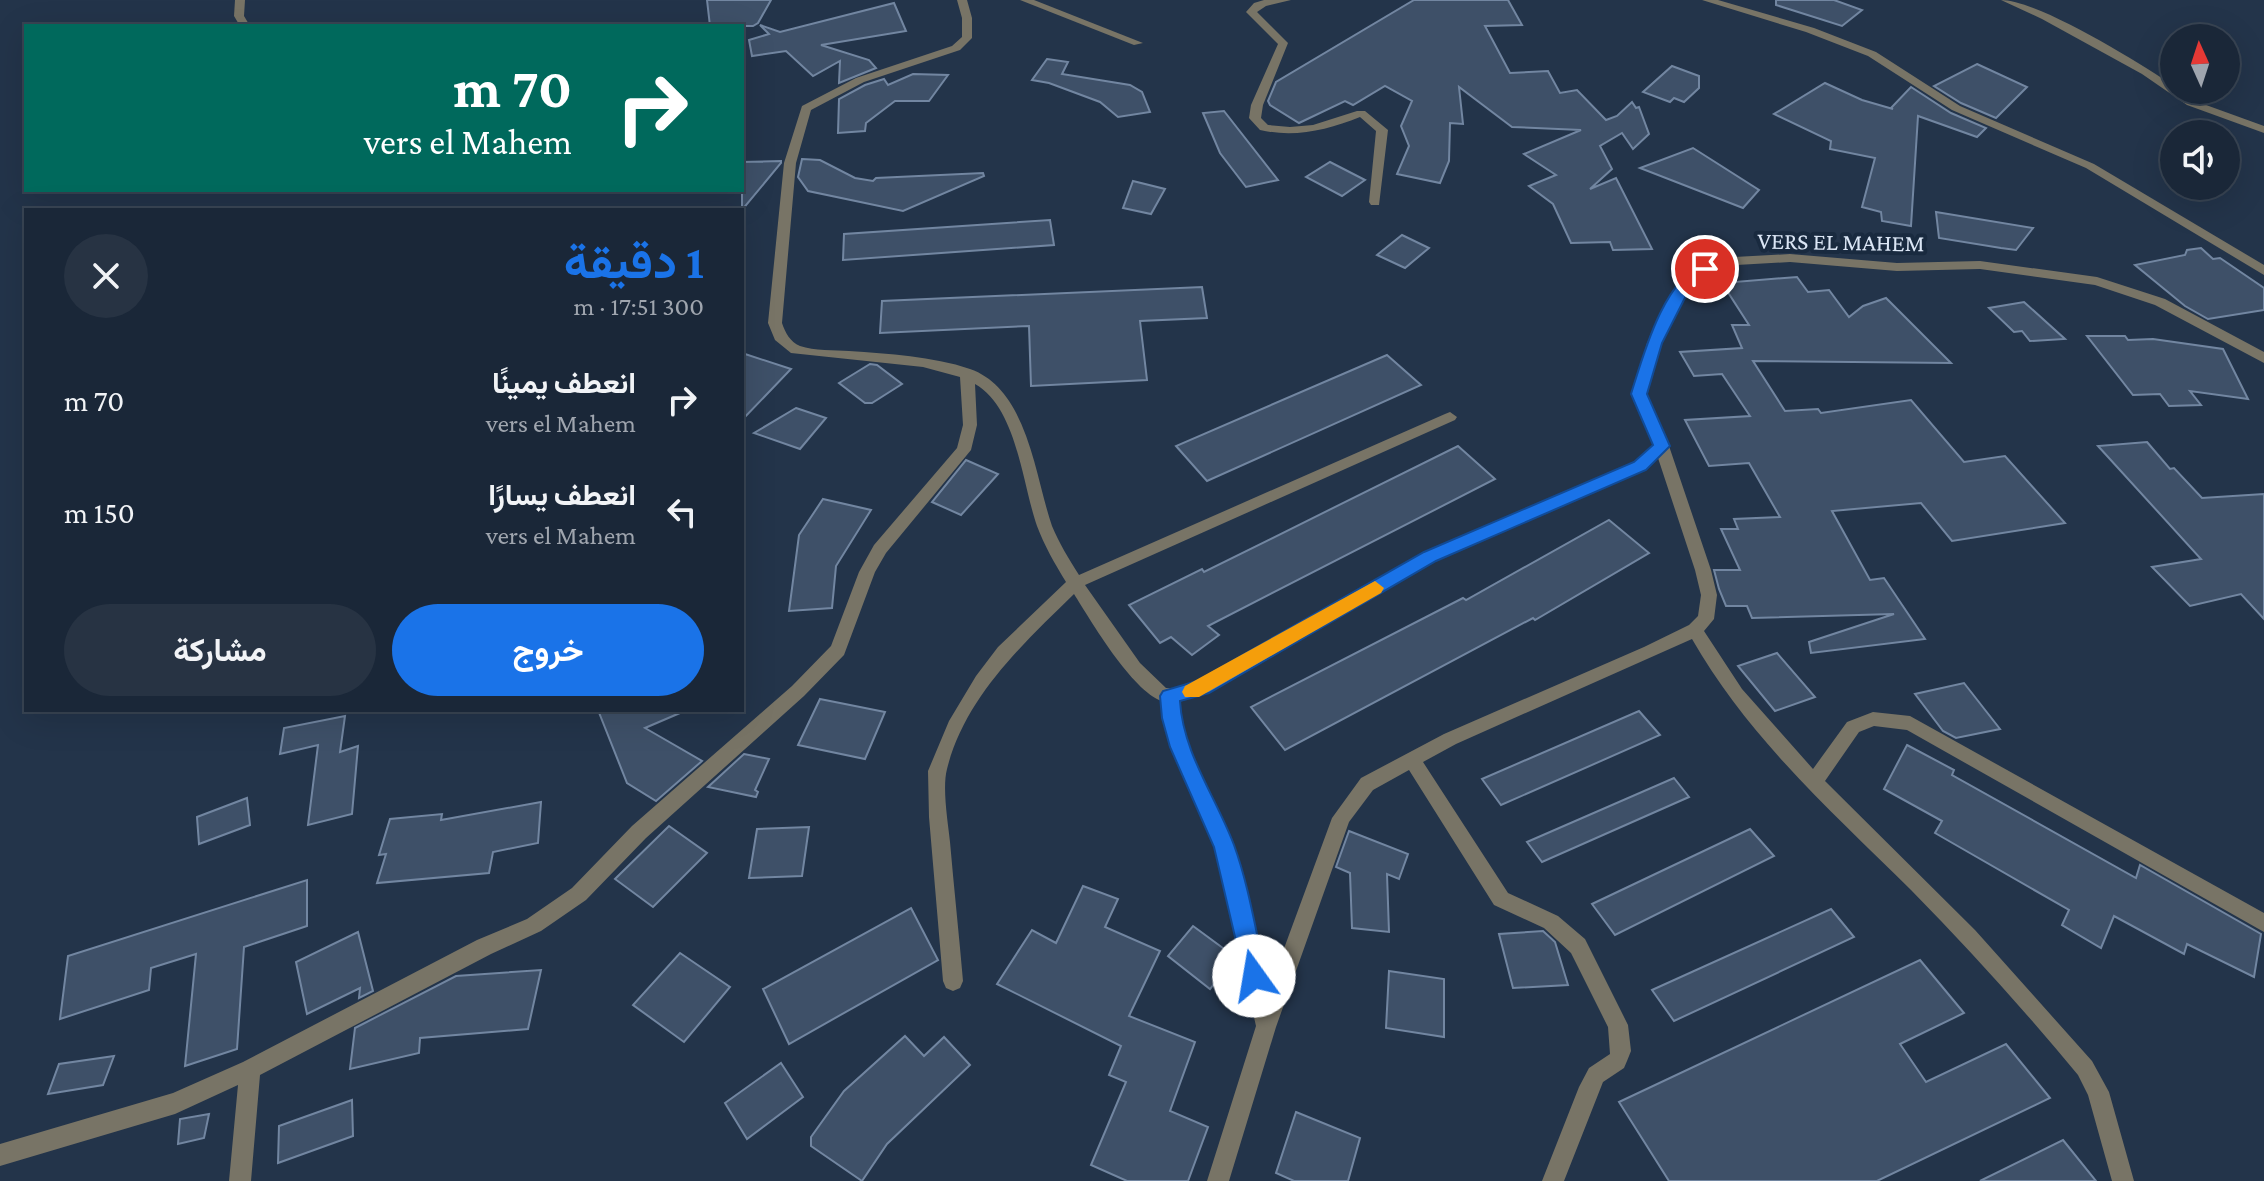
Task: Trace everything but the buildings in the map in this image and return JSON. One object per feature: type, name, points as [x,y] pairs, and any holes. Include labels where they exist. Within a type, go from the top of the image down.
[{"type":"street","points":[[240,0],[239,16],[244,24]]},
{"type":"street","points":[[962,0],[967,18],[967,38],[956,48],[860,80],[806,108],[790,163],[780,297],[775,323],[780,337],[796,350],[933,364],[967,373],[1002,400],[1023,451],[1046,531],[1075,583],[1147,684],[1170,696],[1202,687],[1430,557],[1640,466],[1662,446]]},
{"type":"street","points":[[1025,0],[1138,43]]},
{"type":"street","points":[[1286,0],[1271,1],[1254,7],[1251,12],[1283,43],[1257,105],[1255,118],[1264,128],[1286,132],[1312,131],[1361,113],[1382,130],[1375,202]]},
{"type":"street","points":[[1707,0],[1810,30],[1872,54],[1956,108],[2090,166],[2264,271]]},
{"type":"street","points":[[2006,0],[2046,17],[2121,58],[2191,103],[2264,130]]},
{"type":"street","points":[[2216,241],[2264,264]]},
{"type":"street","name":"VERS EL MAHEM","points":[[1695,630],[1706,619],[1709,595],[1662,446],[1639,394],[1654,343],[1687,280],[1716,262],[1790,258],[1897,267],[1980,265],[2097,281],[2160,302],[2264,358]]},
{"type":"street","points":[[0,1155],[175,1103],[250,1069],[557,911],[579,894],[639,832],[838,650],[867,572],[880,549],[964,450],[970,425],[967,373]]},
{"type":"street","points":[[953,981],[938,817],[937,771],[955,726],[1004,652],[1075,583],[1450,417]]},
{"type":"street","points":[[1218,1181],[1266,1027],[1341,818],[1367,784],[1411,758],[1695,630],[1733,689],[1813,783],[1955,924],[2085,1068],[2098,1092],[2123,1181]]},
{"type":"street","points":[[1170,696],[1171,718],[1180,747],[1224,847],[1266,1027]]},
{"type":"street","points":[[1813,783],[1853,727],[1873,719],[1910,723],[2264,923]]},
{"type":"street","points":[[1411,758],[1501,899],[1551,922],[1578,946],[1618,1025],[1621,1051],[1617,1061],[1596,1075],[1553,1181]]},
{"type":"street","points":[[240,1181],[250,1069]]},
{"type":"slow traffic","points":[[1192,692],[1375,588]]},
{"type":"route","points":[[1254,976],[1224,847],[1180,747],[1171,718],[1170,696],[1186,694],[1202,687],[1430,557],[1640,466],[1662,446],[1639,394],[1654,343],[1687,280],[1705,269]]}]
